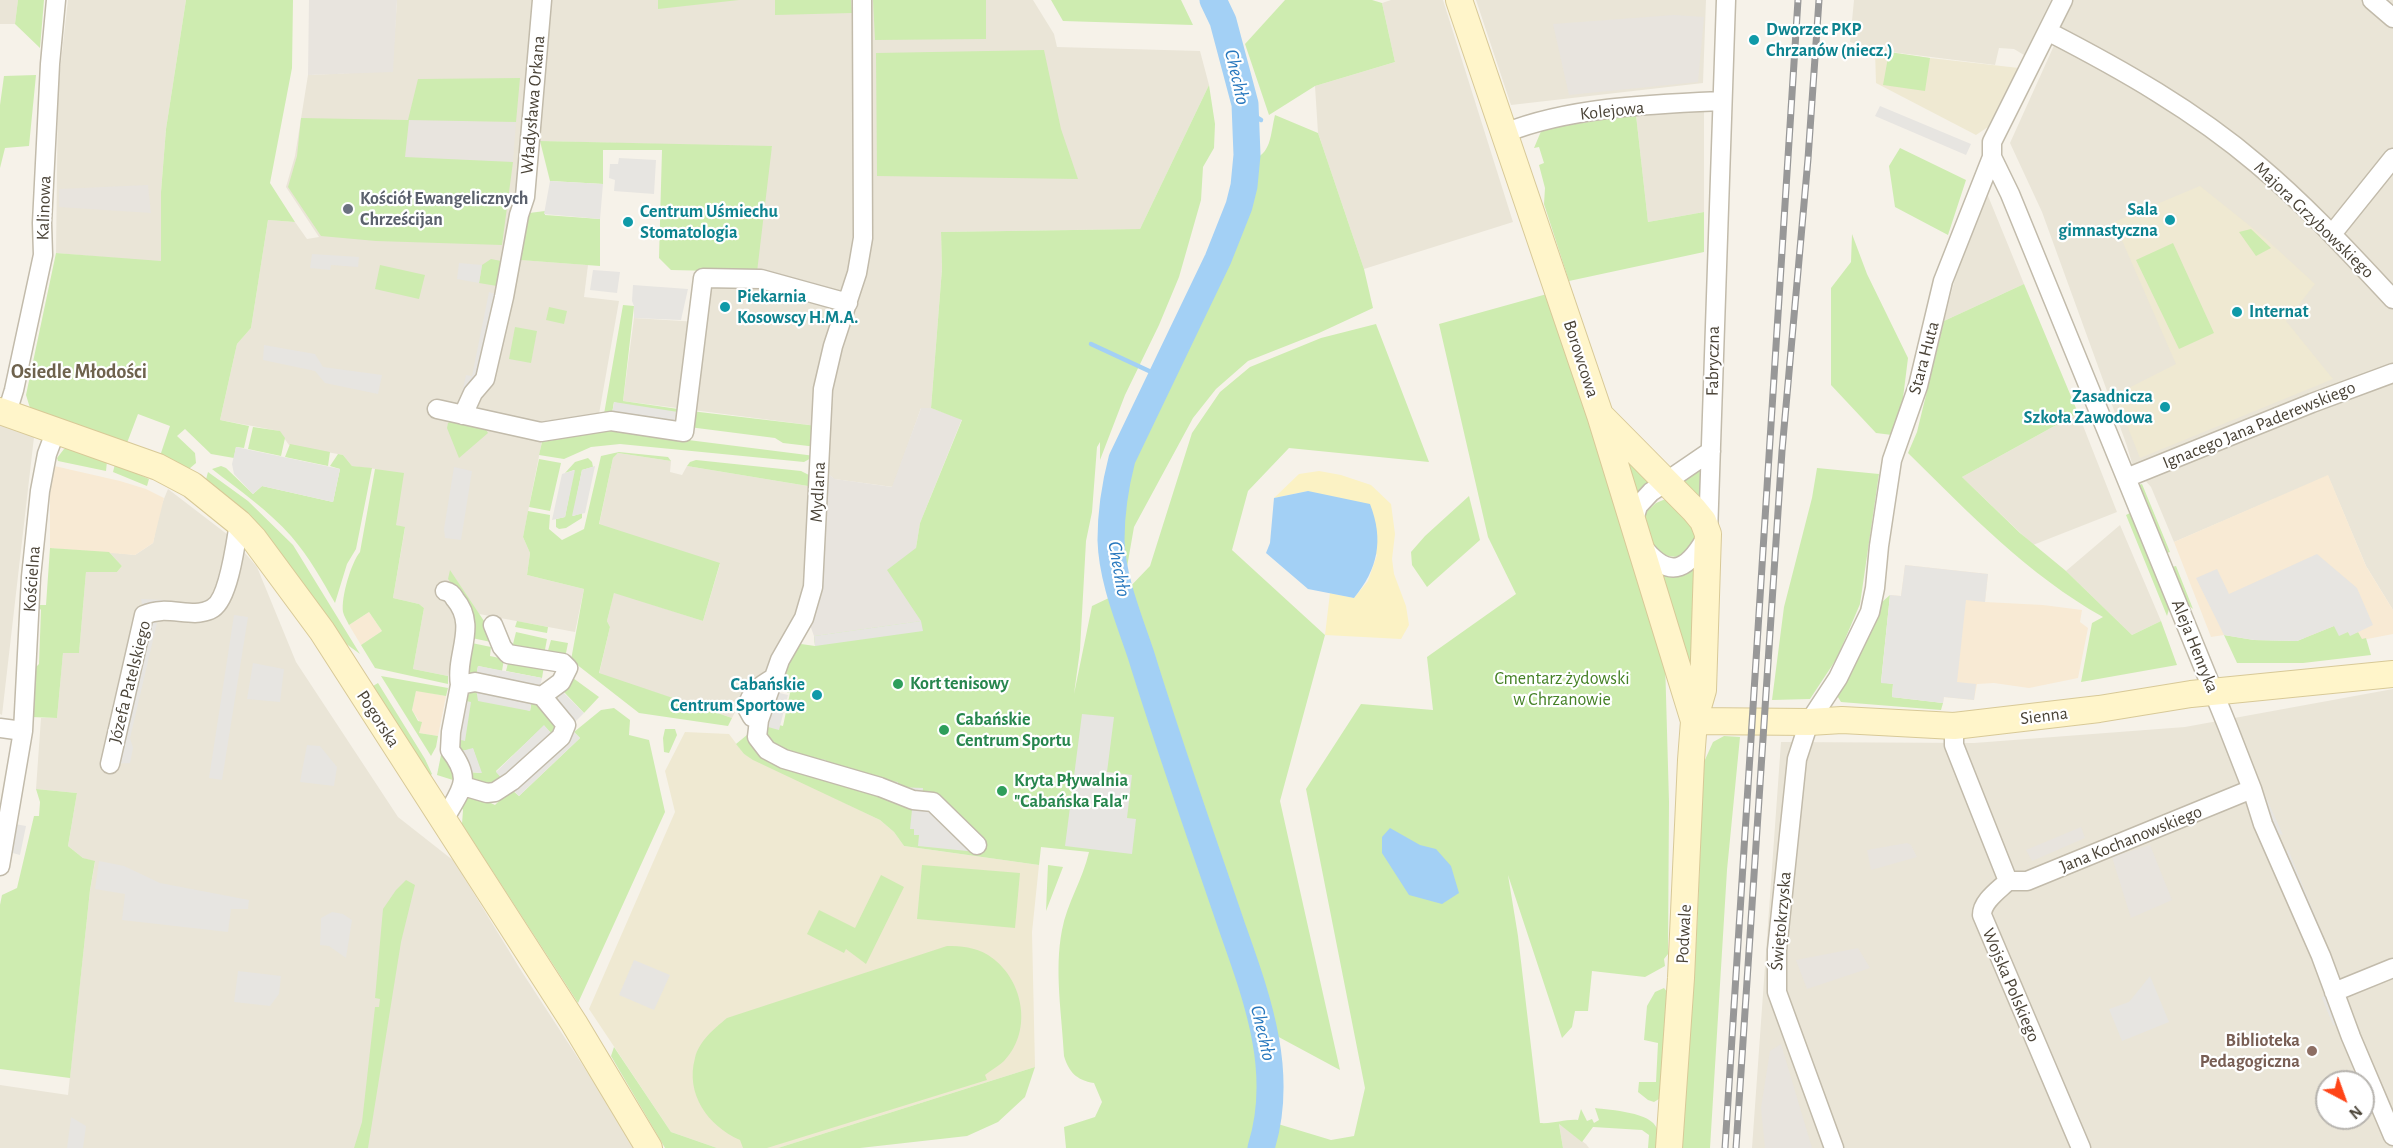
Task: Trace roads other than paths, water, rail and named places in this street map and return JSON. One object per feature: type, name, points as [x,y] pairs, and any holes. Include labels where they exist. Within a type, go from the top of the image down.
[{"type":"street","name":"Kalinowa","points":[[3,412],[14,390],[43,255],[42,223],[50,64],[56,0]]},
{"type":"street","name":"Władysława Orkana","points":[[463,415],[472,393],[485,379],[504,297],[519,215],[525,197],[542,0]]},
{"type":"street","name":"Mydlana","points":[[861,0],[863,238],[857,273],[833,346],[823,389],[813,587],[804,618],[780,660],[774,677],[758,687],[748,700],[747,708],[752,717],[759,720],[757,737],[767,750],[784,759],[880,787],[913,800],[933,802],[977,845]]},
{"type":"street","name":"Borowcowa","points":[[1459,0],[1600,415],[1694,721]]},
{"type":"street","name":"Fabryczna","points":[[1694,721],[1703,690],[1726,0]]},
{"type":"street","name":"Stara Huta","points":[[1809,722],[1838,678],[1870,612],[1892,460],[1918,386],[1943,281],[1992,157],[1992,142],[2063,0]]},
{"type":"street","points":[[2372,0],[2393,18]]},
{"type":"street","name":"Majora Grzybowskiego","points":[[2049,32],[2183,108],[2255,162],[2332,234],[2393,299]]},
{"type":"street","name":"Kolejowa","points":[[1505,133],[1532,123],[1592,111],[1722,101]]},
{"type":"street","name":"Aleja Henryka","points":[[1992,157],[2010,194],[2214,693],[2252,789],[2263,824],[2393,1136]]},
{"type":"street","points":[[2332,234],[2393,158]]},
{"type":"street","points":[[437,409],[541,432],[611,421],[684,432],[703,278],[761,279],[848,303]]},
{"type":"street","name":"Ignacego Jana Paderewskiego","points":[[2126,478],[2301,407],[2393,373]]},
{"type":"street","name":"Pogorska","points":[[3,412],[158,467],[192,485],[239,523],[277,568],[322,631],[595,1055],[649,1148]]},
{"type":"street","points":[[1600,415],[1667,483],[1703,521],[1708,534],[1696,555],[1683,566],[1669,567],[1653,560],[1636,533],[1638,506],[1651,492],[1667,483],[1711,451]]},
{"type":"street","name":"Kościelna","points":[[0,866],[23,731],[32,577],[40,491],[47,454],[56,430]]},
{"type":"street","name":"Józefa Patelskiego","points":[[110,764],[144,615],[152,611],[198,613],[214,608],[223,594],[239,523]]},
{"type":"street","points":[[444,820],[463,786],[464,776],[458,760],[450,750],[450,740],[460,685],[459,676],[465,639],[463,609],[449,592],[445,591]]},
{"type":"street","points":[[493,625],[502,647],[508,654],[563,663],[568,668],[561,682],[542,696]]},
{"type":"street","name":"Sienna","points":[[1694,721],[1842,720],[1954,726],[2214,693],[2393,674]]},
{"type":"street","points":[[460,685],[475,682],[542,696],[566,725],[561,737],[512,781],[495,792],[487,793],[463,786]]},
{"type":"street","name":"Podwale","points":[[1669,1148],[1682,978],[1694,721]]},
{"type":"street","name":"Świętokrzyska","points":[[1809,722],[1797,759],[1777,950],[1777,992],[1834,1148]]},
{"type":"street","points":[[1954,726],[1954,745],[2008,881]]},
{"type":"street","points":[[0,728],[23,731]]},
{"type":"street","name":"Jana Kochanowskiego","points":[[2008,881],[2027,881],[2252,789]]},
{"type":"street","name":"Wojska Polskiego","points":[[2008,881],[1987,902],[1982,915],[2081,1148]]},
{"type":"street","points":[[2334,992],[2393,968]]},
{"type":"water","points":[[1308,491],[1370,504],[1377,530],[1376,554],[1369,576],[1354,598],[1308,589],[1266,553],[1270,543],[1274,498]]},
{"type":"water","points":[[1390,828],[1420,845],[1436,849],[1451,866],[1459,893],[1442,904],[1409,895],[1382,853],[1382,837]]},
{"type":"waterway","name":"Chechło","points":[[1213,0],[1223,21],[1245,104],[1247,155],[1244,186],[1239,206],[1218,259],[1122,459],[1114,500],[1111,540],[1114,569],[1122,599],[1250,981],[1265,1036],[1270,1091],[1268,1120],[1261,1148]]},
{"type":"waterway","points":[[1245,110],[1261,120]]},
{"type":"waterway","points":[[1247,145],[1257,147]]},
{"type":"waterway","points":[[1091,344],[1162,377]]},
{"type":"railway","points":[[1725,1148],[1798,0]]},
{"type":"railway","points":[[1736,1148],[1782,451],[1808,159],[1819,0]]},
{"type":"place","name":"Dworzec PKP Chrzanów (niecz.)","points":[[1754,40]]},
{"type":"place","name":"Kościół Ewangelicznych Chrześcijan","points":[[348,209]]},
{"type":"place","name":"Sala gimnastyczna","points":[[2170,220]]},
{"type":"place","name":"Centrum Uśmiechu Stomatologia","points":[[628,222]]},
{"type":"place","name":"Piekarnia Kosowscy H.M.A.","points":[[725,307]]},
{"type":"place","name":"Internat","points":[[2237,312]]},
{"type":"place","name":"Zasadnicza Szkoła Zawodowa","points":[[2165,407]]},
{"type":"place","name":"Kort tenisowy","points":[[898,684]]},
{"type":"place","name":"Cabańskie Centrum Sportowe","points":[[817,695]]},
{"type":"place","name":"Cabańskie Centrum Sportu","points":[[944,730]]},
{"type":"place","name":"Kryta Pływalnia \"Cabańska Fala\"","points":[[1002,791]]},
{"type":"place","name":"Biblioteka Pedagogiczna","points":[[2312,1051]]},
{"type":"district","name":"Osiedle Młodości","points":[[79,372]]},
{"type":"park label","name":"Cmentarz żydowski w Chrzanowie","points":[[1562,689]]}]
